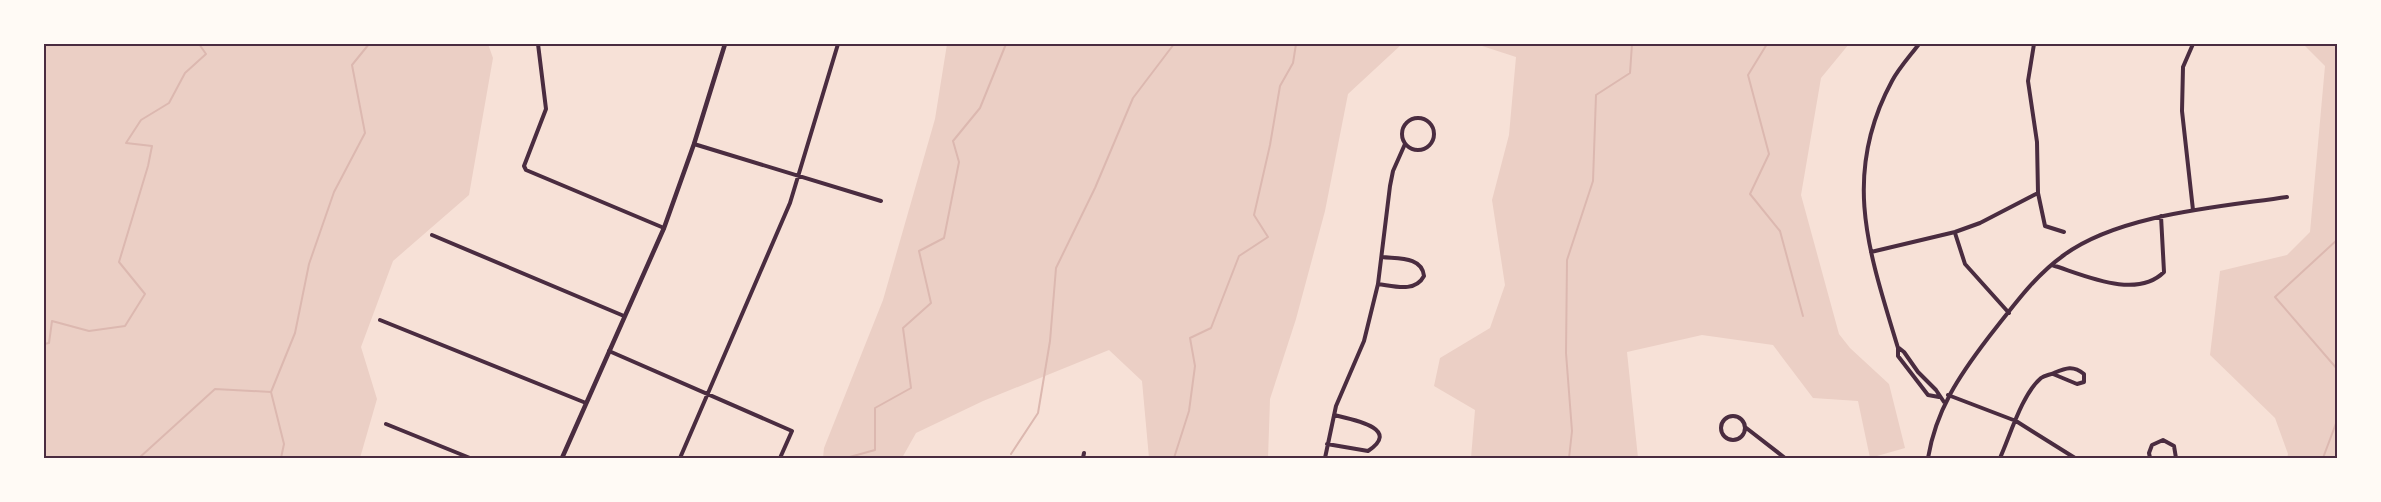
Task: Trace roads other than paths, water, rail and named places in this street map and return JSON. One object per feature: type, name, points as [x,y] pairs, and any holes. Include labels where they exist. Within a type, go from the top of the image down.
[{"type":"street","points":[[538,44],[546,109],[524,166],[531,174],[664,228]]},
{"type":"street","points":[[562,459],[664,228],[694,144],[725,44]]},
{"type":"street","points":[[680,459],[790,203],[838,44]]},
{"type":"street","points":[[1919,44],[1892,80],[1871,129],[1862,170],[1865,226],[1898,348],[1898,356],[1928,395],[1939,397]]},
{"type":"street","points":[[2034,44],[2028,81],[2037,142],[2038,193],[2045,226],[2064,232]]},
{"type":"street","points":[[2193,44],[2183,67],[2182,111],[2193,210]]},
{"type":"street","points":[[1325,459],[1334,415],[1364,341],[1378,284],[1390,186],[1393,171],[1405,144],[1403,129],[1410,120],[1421,119],[1430,124],[1434,134],[1428,147],[1413,150],[1405,144]]},
{"type":"street","points":[[694,144],[881,201]]},
{"type":"street","points":[[1871,252],[1955,232],[1980,223],[2038,193]]},
{"type":"street","points":[[1928,459],[1948,395],[2028,287],[2067,253],[2106,233],[2161,216],[2287,197]]},
{"type":"street","points":[[2052,265],[2108,283],[2133,285],[2156,280],[2164,273],[2161,216]]},
{"type":"street","points":[[1955,232],[1965,264],[2009,313]]},
{"type":"street","points":[[432,235],[624,316]]},
{"type":"street","points":[[1378,284],[1416,286],[1424,276],[1422,267],[1415,261],[1382,257]]},
{"type":"street","points":[[380,320],[586,403]]},
{"type":"street","points":[[1898,348],[1905,352],[1918,372],[1936,390],[1944,402]]},
{"type":"street","points":[[609,351],[792,431],[780,459]]},
{"type":"street","points":[[2001,459],[2016,420],[2031,391],[2042,377],[2064,368],[2077,369],[2084,374],[2084,382],[2077,384],[2066,382],[2053,374]]},
{"type":"street","points":[[1948,395],[2016,420],[2075,459]]},
{"type":"street","points":[[1328,444],[1368,451],[1377,445],[1379,440],[1379,434],[1373,426],[1334,415]]},
{"type":"street","points":[[1745,427],[1740,437],[1733,440],[1722,434],[1720,427],[1727,417],[1735,416],[1742,420],[1745,427],[1785,459]]},
{"type":"street","points":[[386,424],[470,459]]},
{"type":"street","points":[[2150,459],[2149,453],[2152,445],[2163,440],[2174,446],[2176,459]]},
{"type":"street","points":[[1083,459],[1084,453]]},
{"type":"waterway","points":[[44,344],[49,343],[52,321],[89,331],[125,326],[145,294],[119,262],[152,146],[126,143],[141,120],[169,103],[185,73],[206,54],[199,44]]},
{"type":"waterway","points":[[281,458],[284,444],[271,392],[295,333],[309,264],[334,192],[365,133],[352,65],[369,44]]},
{"type":"waterway","points":[[846,458],[875,450],[875,408],[911,388],[903,328],[931,303],[919,251],[944,238],[959,162],[953,141],[980,108],[1006,44]]},
{"type":"waterway","points":[[1011,454],[1038,413],[1050,341],[1056,268],[1095,188],[1133,98],[1174,44]]},
{"type":"waterway","points":[[1174,458],[1189,411],[1195,366],[1190,338],[1211,328],[1239,256],[1268,237],[1254,215],[1270,145],[1280,86],[1293,63],[1296,44]]},
{"type":"waterway","points":[[1569,458],[1572,431],[1566,353],[1567,260],[1593,181],[1596,95],[1630,73],[1632,44]]},
{"type":"waterway","points":[[1767,44],[1748,75],[1769,154],[1750,194],[1780,231],[1803,316]]},
{"type":"waterway","points":[[2338,239],[2275,297],[2338,370]]},
{"type":"waterway","points":[[139,458],[215,389],[271,392]]},
{"type":"waterway","points":[[2323,458],[2338,418]]}]
